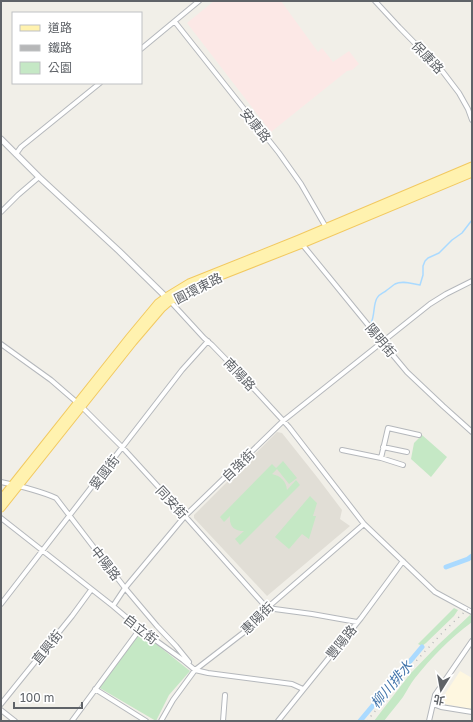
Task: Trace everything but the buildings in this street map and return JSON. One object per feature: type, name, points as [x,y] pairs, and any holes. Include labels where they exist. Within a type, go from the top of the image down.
[{"type":"main road","name":"圓環東路","points":[[327,231],[472,166]]},
{"type":"main road","name":"圓環東路","points":[[1,499],[15,485],[79,404],[168,299],[189,283],[300,242],[472,173]]},
{"type":"main road","name":"圓環東路","points":[[1,508],[15,485]]},
{"type":"street","points":[[142,48],[199,1]]},
{"type":"street","name":"保康路","points":[[375,1],[443,72],[459,93],[472,120]]},
{"type":"street","name":"安康路","points":[[175,22],[279,153],[301,184],[327,231]]},
{"type":"street","points":[[16,154],[21,147],[99,84]]},
{"type":"street","name":"南陽路","points":[[1,139],[168,299],[244,378],[289,427],[364,524],[435,592],[472,612]]},
{"type":"street","points":[[1,212],[39,177]]},
{"type":"street","name":"陽明街","points":[[300,242],[407,372],[472,432]]},
{"type":"street","name":"自強街","points":[[113,606],[125,588],[185,516],[283,421],[430,304],[472,281]]},
{"type":"street","name":"愛國街","points":[[1,604],[182,370],[208,341]]},
{"type":"street","name":"同安街","points":[[1,344],[51,380],[79,404],[123,448],[267,608]]},
{"type":"street","points":[[381,458],[388,428],[419,435]]},
{"type":"street","points":[[383,447],[407,452]]},
{"type":"street","points":[[342,450],[381,458],[403,465]]},
{"type":"street","name":"中陽路","points":[[1,482],[47,494],[56,498],[69,517],[125,588],[195,670]]},
{"type":"street","name":"自立街","points":[[1,518],[195,670],[292,684],[303,689]]},
{"type":"street","name":"惠陽街","points":[[161,721],[173,700],[195,670],[243,633],[267,608],[364,524]]},
{"type":"street","name":"豐陽路","points":[[278,721],[357,622],[403,561]]},
{"type":"street","name":"直興街","points":[[1,704],[91,590]]},
{"type":"street","points":[[267,608],[357,622]]},
{"type":"street","points":[[72,721],[140,628]]},
{"type":"street","points":[[429,721],[435,695],[472,642]]},
{"type":"street","points":[[95,690],[146,721]]},
{"type":"street","points":[[223,721],[225,695]]},
{"type":"street","points":[[433,704],[441,707],[472,712]]},
{"type":"street","points":[[1,710],[15,721]]},
{"type":"shaded area","points":[[214,1],[281,1],[318,52],[322,48],[333,62],[349,51],[359,64],[352,70],[347,71],[271,132],[187,23]]},
{"type":"shaded area","points":[[277,432],[282,433],[317,477],[342,510],[340,519],[350,526],[267,596],[194,518],[194,515]]},
{"type":"shaded area","points":[[460,671],[472,678],[472,709],[445,704],[443,697]]},
{"type":"green space","points":[[422,435],[447,457],[431,477],[411,459],[414,443]]},
{"type":"green space","points":[[283,461],[297,478],[289,484],[277,469],[272,474],[282,479],[286,484],[287,490],[296,480],[300,485],[240,545],[235,539],[244,531],[237,530],[231,525],[230,516],[224,522],[220,517],[272,464],[276,468]]},
{"type":"green space","points":[[310,496],[317,503],[313,516],[316,516],[309,539],[302,534],[289,549],[275,537]]},
{"type":"green space","points":[[454,608],[458,610],[454,616],[426,643],[422,646],[418,644]]},
{"type":"green space","points":[[470,615],[472,616],[472,622],[441,648],[413,680],[403,697],[384,721],[374,721],[410,674]]},
{"type":"green space","points":[[140,631],[190,671],[169,695],[156,721],[98,687]]},
{"type":"waterway","points":[[371,323],[374,307],[379,295],[398,283],[404,282],[420,285],[425,261],[439,253],[452,240],[462,233],[472,220]]},
{"type":"waterway","name":"柳川排水","points":[[446,567],[468,559],[472,556]]},
{"type":"waterway","name":"柳川排水","points":[[360,721],[422,647]]},
{"type":"railway","points":[[367,721],[417,660],[444,631],[472,605]]}]
